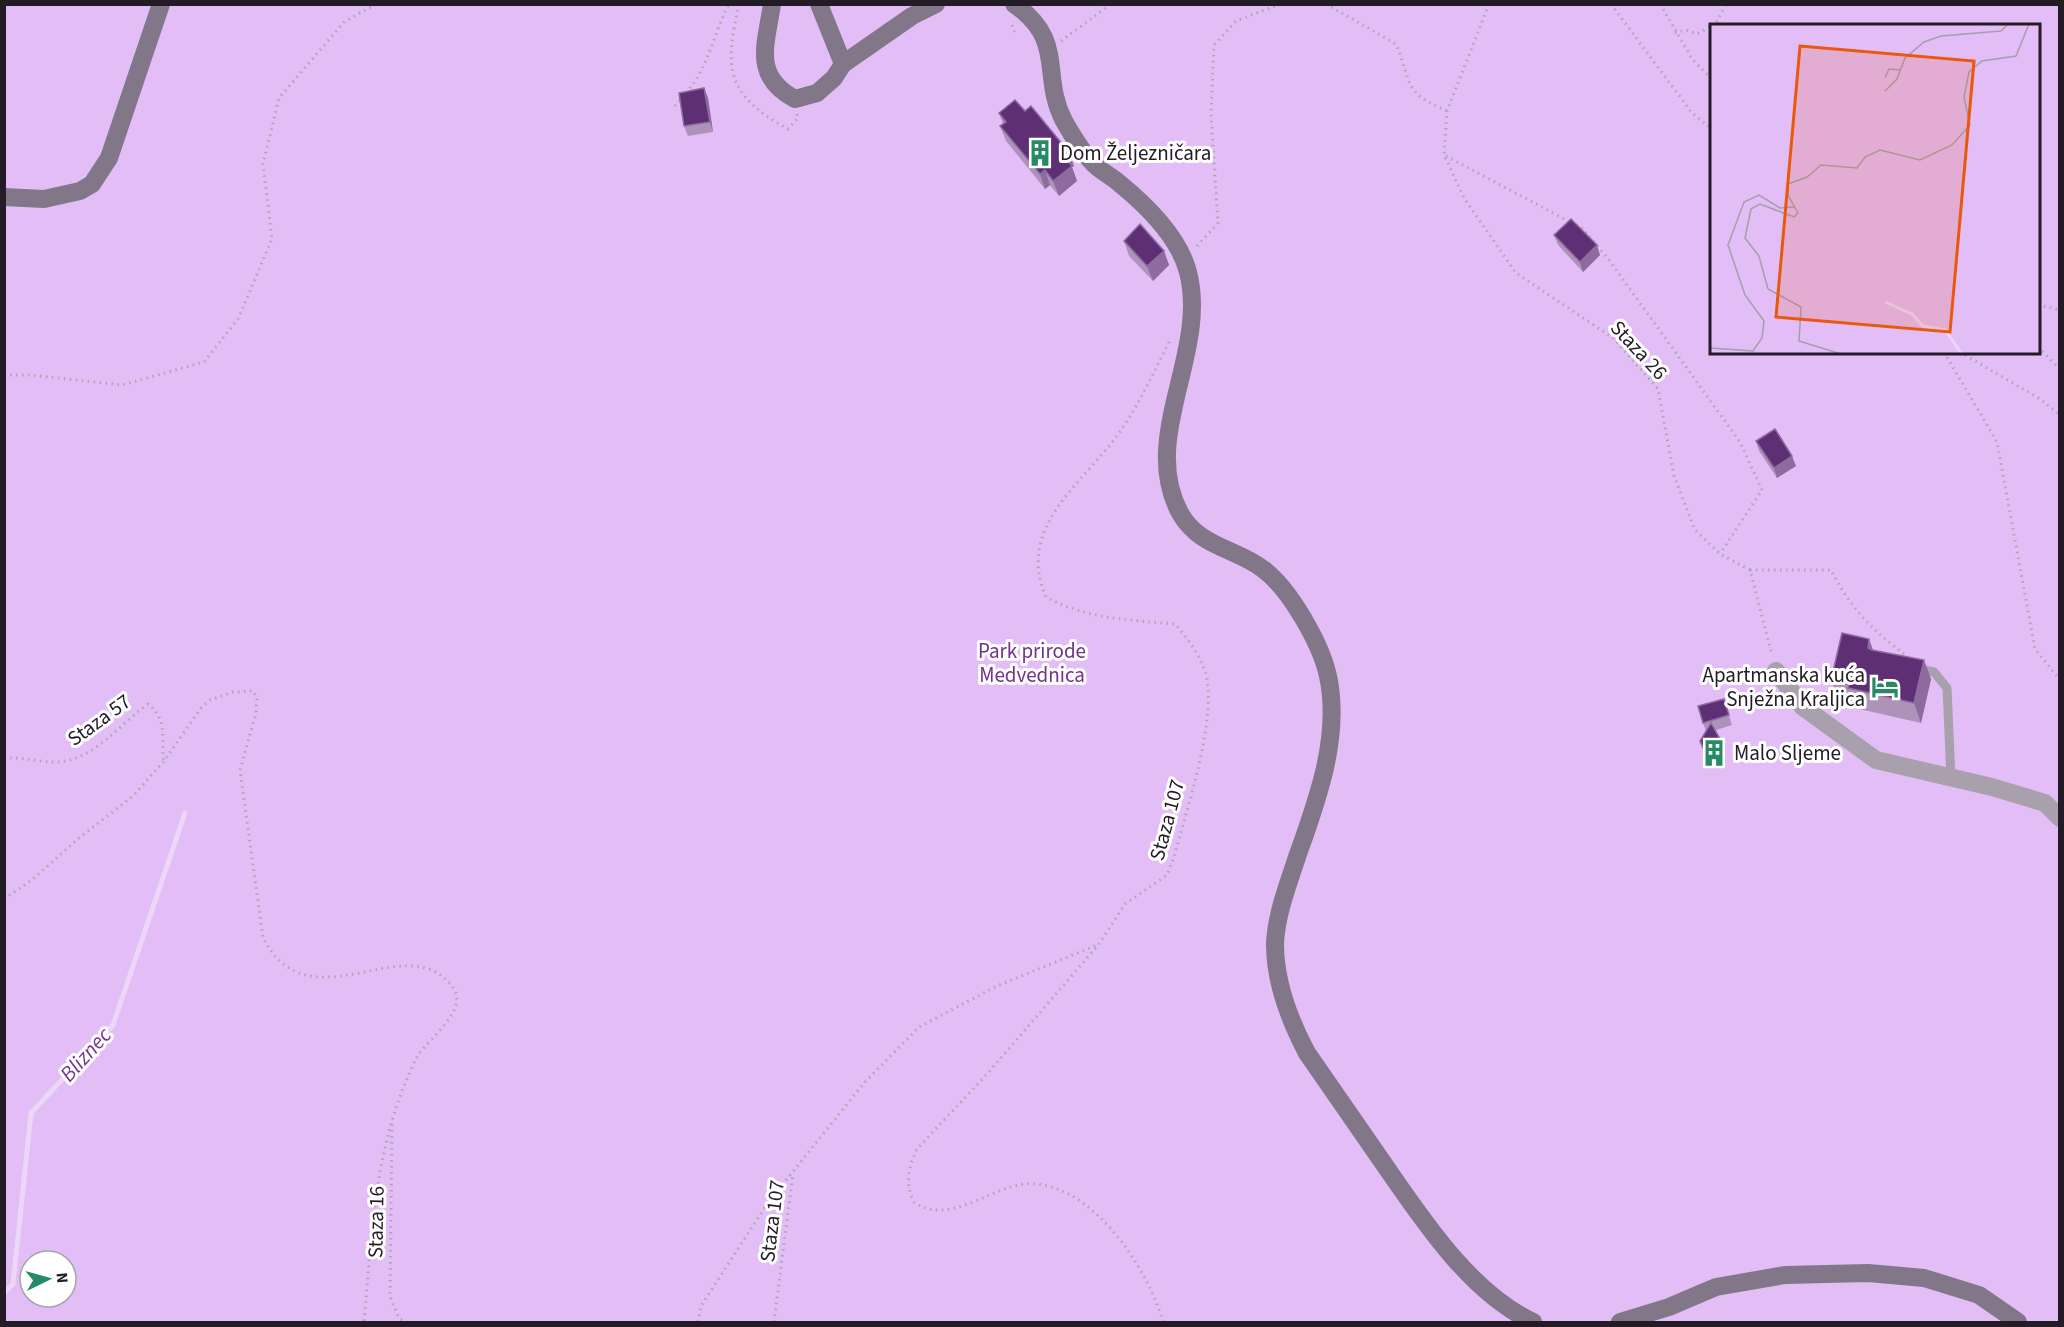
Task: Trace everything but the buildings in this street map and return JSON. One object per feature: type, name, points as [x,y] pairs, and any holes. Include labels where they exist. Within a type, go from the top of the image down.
[{"type":"main road","points":[[4,198],[44,199],[80,191],[92,183],[109,158],[161,4]]},
{"type":"main road","points":[[772,4],[765,63],[770,80],[780,90],[795,99],[809,97],[824,88],[843,64],[912,16],[936,4]]},
{"type":"main road","points":[[819,4],[843,64]]},
{"type":"main road","points":[[1014,4],[1029,15],[1041,29],[1050,49],[1054,93],[1062,117],[1076,141],[1092,163],[1144,206],[1175,242],[1188,270],[1193,320],[1190,347],[1174,399],[1167,452],[1170,481],[1180,513],[1200,536],[1264,569],[1288,596],[1309,629],[1328,675],[1332,718],[1327,760],[1308,829],[1283,899],[1275,945],[1280,981],[1292,1024],[1306,1053],[1418,1215],[1490,1294],[1517,1315],[1533,1323]]},
{"type":"main road","points":[[1620,1323],[1669,1307],[1716,1287],[1785,1275],[1868,1273],[1924,1278],[1979,1295],[2018,1323]]},
{"type":"street","points":[[1776,671],[1803,707],[1876,760],[2045,803],[2060,818]]},
{"type":"lane","points":[[1902,666],[1934,672],[1947,688],[1951,778]]},
{"type":"path","points":[[4,375],[30,375],[122,385],[204,362],[238,319],[272,239],[263,164],[279,98],[345,21],[377,4]]},
{"type":"path","points":[[675,106],[705,69],[717,26],[729,4]]},
{"type":"path","points":[[1050,49],[1111,4]]},
{"type":"path","points":[[1181,255],[1200,244],[1218,223],[1211,114],[1214,45],[1236,21],[1280,4]]},
{"type":"path","points":[[1326,4],[1396,44],[1409,85],[1428,103],[1447,111]]},
{"type":"path","name":"Staza 26","points":[[1489,4],[1447,111],[1444,155],[1464,198],[1516,273],[1613,338],[1658,389],[1674,476],[1695,530],[1720,554],[1750,570]]},
{"type":"path","points":[[1611,4],[1692,113],[1710,127]]},
{"type":"path","points":[[1660,4],[1693,60],[1710,77]]},
{"type":"path","points":[[1715,24],[1726,4]]},
{"type":"path","points":[[1676,33],[1686,30],[1697,34],[1710,27]]},
{"type":"path","points":[[1444,155],[1582,228],[1609,260],[1740,442],[1762,490],[1720,554]]},
{"type":"path","points":[[2040,305],[2060,310]]},
{"type":"path","name":"Staza 107","points":[[774,1323],[793,1172],[864,1083],[919,1027],[997,986],[1099,944],[1125,904],[1167,875],[1202,744],[1209,707],[1205,672],[1186,637],[1175,624],[1097,616],[1065,607],[1046,597],[1038,568],[1038,549],[1041,534],[1074,482],[1106,451],[1139,405],[1174,331]]},
{"type":"path","points":[[2040,349],[2060,369]]},
{"type":"path","points":[[1945,354],[1997,442],[2035,649],[2060,680]]},
{"type":"path","points":[[1963,354],[2040,399],[2060,415]]},
{"type":"path","points":[[1776,671],[1750,570],[1831,570],[1841,590],[1875,633],[1913,662],[1913,668]]},
{"type":"path","points":[[4,899],[33,879],[79,838],[133,796],[164,761],[187,727],[210,700],[232,692],[254,691],[256,713],[240,770],[263,938],[271,953],[285,968],[301,976],[330,977],[405,967],[431,971],[446,978],[455,990],[456,1006],[452,1018],[417,1057],[393,1116],[380,1177],[364,1323]]},
{"type":"path","name":"Staza 57","points":[[4,758],[26,757],[56,762],[81,757],[148,704],[157,711],[164,724],[164,761]]},
{"type":"path","points":[[1099,944],[987,1074],[917,1149],[910,1164],[909,1191],[914,1203],[933,1209],[957,1207],[1023,1184],[1038,1185],[1063,1192],[1090,1210],[1111,1229],[1138,1263],[1156,1299],[1163,1323]]},
{"type":"path","name":"Staza 16","points":[[393,1116],[390,1297],[399,1318],[405,1323]]},
{"type":"path","points":[[698,1323],[701,1306],[767,1204],[793,1172]]},
{"type":"green space","name":"Park prirode Medvednica","points":[[5,5],[2059,5],[2059,1322],[5,1322]]},
{"type":"waterway","name":"Bliznec","points":[[4,1293],[13,1284],[31,1113],[113,1025],[185,813]]},
{"type":"place","name":"Dom Željezničara","points":[[1040,153]]},
{"type":"place","name":"Apartmanska kuća Snježna Kraljica","points":[[1885,687]]},
{"type":"place","name":"Malo Sljeme","points":[[1714,753]]}]
